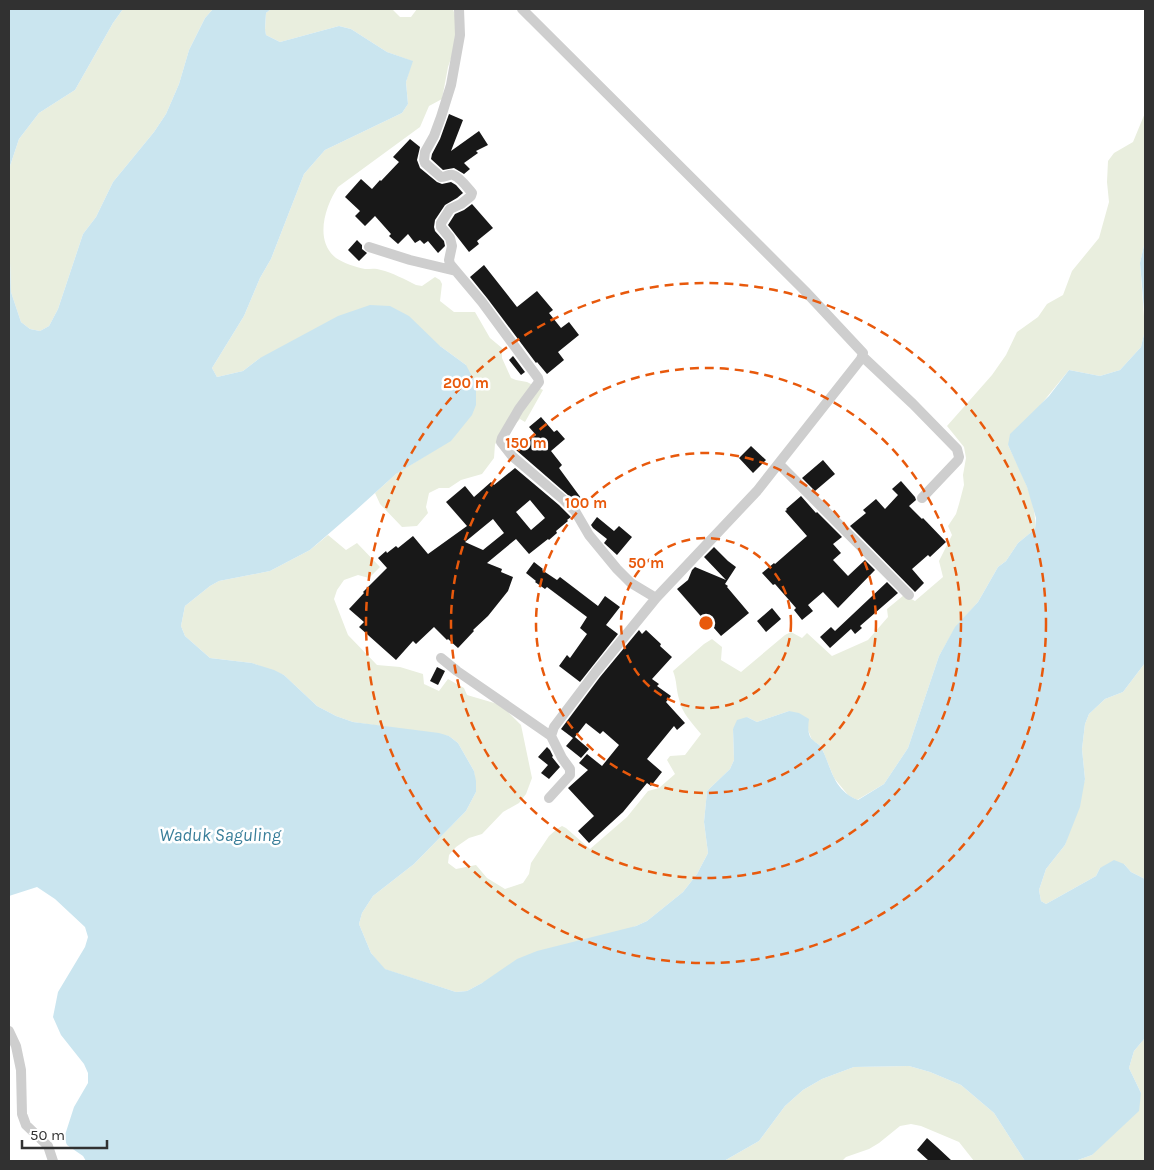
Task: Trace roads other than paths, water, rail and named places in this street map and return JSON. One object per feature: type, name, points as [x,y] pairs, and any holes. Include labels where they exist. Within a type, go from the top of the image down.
[{"type":"street","points":[[459,9],[460,35],[451,85],[434,136],[425,152],[424,160],[441,177],[455,176],[472,192],[471,196],[461,204],[450,209],[441,223],[441,227],[450,238],[452,246],[450,264],[482,302],[538,378],[539,382],[519,409],[501,442],[512,456],[575,511],[589,535],[621,573],[631,583],[656,598]]},
{"type":"street","points":[[522,9],[806,291],[863,353],[862,360],[757,491],[656,598],[595,673],[554,727],[551,736]]},
{"type":"street","points":[[369,247],[410,260],[456,271]]},
{"type":"street","points":[[862,356],[957,449],[959,457],[956,465],[922,498]]},
{"type":"street","points":[[778,464],[909,595]]},
{"type":"street","points":[[441,658],[551,736],[570,769],[570,775],[549,798]]},
{"type":"street","points":[[9,1032],[16,1046],[21,1070],[22,1114],[26,1125],[48,1146],[52,1159]]},
{"type":"water","points":[[9,9],[123,9],[75,90],[39,113],[19,139],[10,166],[9,180]]},
{"type":"water","name":"Waduk Saguling","points":[[213,9],[271,9],[266,13],[266,35],[280,42],[339,26],[351,29],[387,52],[413,61],[406,82],[408,104],[402,113],[325,150],[304,174],[271,259],[260,278],[244,316],[212,368],[217,377],[243,371],[260,358],[338,316],[370,305],[390,306],[409,316],[440,346],[466,365],[476,384],[476,405],[472,415],[451,441],[396,474],[310,550],[270,571],[219,581],[210,586],[185,606],[181,626],[185,636],[210,658],[252,663],[274,670],[284,675],[317,706],[336,716],[353,722],[439,733],[449,736],[458,743],[474,771],[476,781],[476,792],[466,811],[414,864],[373,896],[362,913],[359,924],[371,953],[385,969],[456,992],[467,991],[517,959],[537,951],[636,926],[647,921],[683,892],[697,874],[708,853],[704,822],[707,791],[730,769],[734,760],[733,729],[737,720],[747,717],[757,722],[789,711],[799,713],[809,719],[809,734],[821,747],[834,778],[843,791],[858,800],[884,784],[908,748],[939,656],[955,627],[978,602],[998,567],[1006,561],[1018,543],[1035,529],[1036,518],[1027,487],[1008,445],[1010,434],[1049,396],[1069,370],[1100,376],[1120,370],[1141,347],[1145,330],[1145,663],[1123,692],[1105,699],[1089,714],[1085,724],[1082,749],[1085,779],[1080,807],[1065,845],[1046,869],[1039,890],[1041,901],[1046,904],[1096,876],[1100,868],[1114,860],[1124,864],[1131,872],[1145,879],[1145,1038],[1134,1051],[1129,1068],[1141,1093],[1139,1111],[1092,1155],[1075,1161],[1025,1161],[994,1113],[961,1085],[930,1072],[909,1066],[854,1067],[822,1079],[803,1090],[785,1106],[759,1141],[724,1161],[86,1161],[83,1156],[67,1145],[65,1135],[74,1107],[88,1083],[88,1073],[84,1064],[61,1035],[53,1017],[58,992],[85,947],[88,937],[85,927],[55,899],[37,887],[9,896],[9,232],[11,292],[21,322],[30,329],[40,331],[49,326],[58,309],[83,234],[96,217],[113,182],[154,132],[166,114],[179,84],[189,50],[205,18]]},
{"type":"water","points":[[1145,241],[1145,321],[1140,263]]}]
